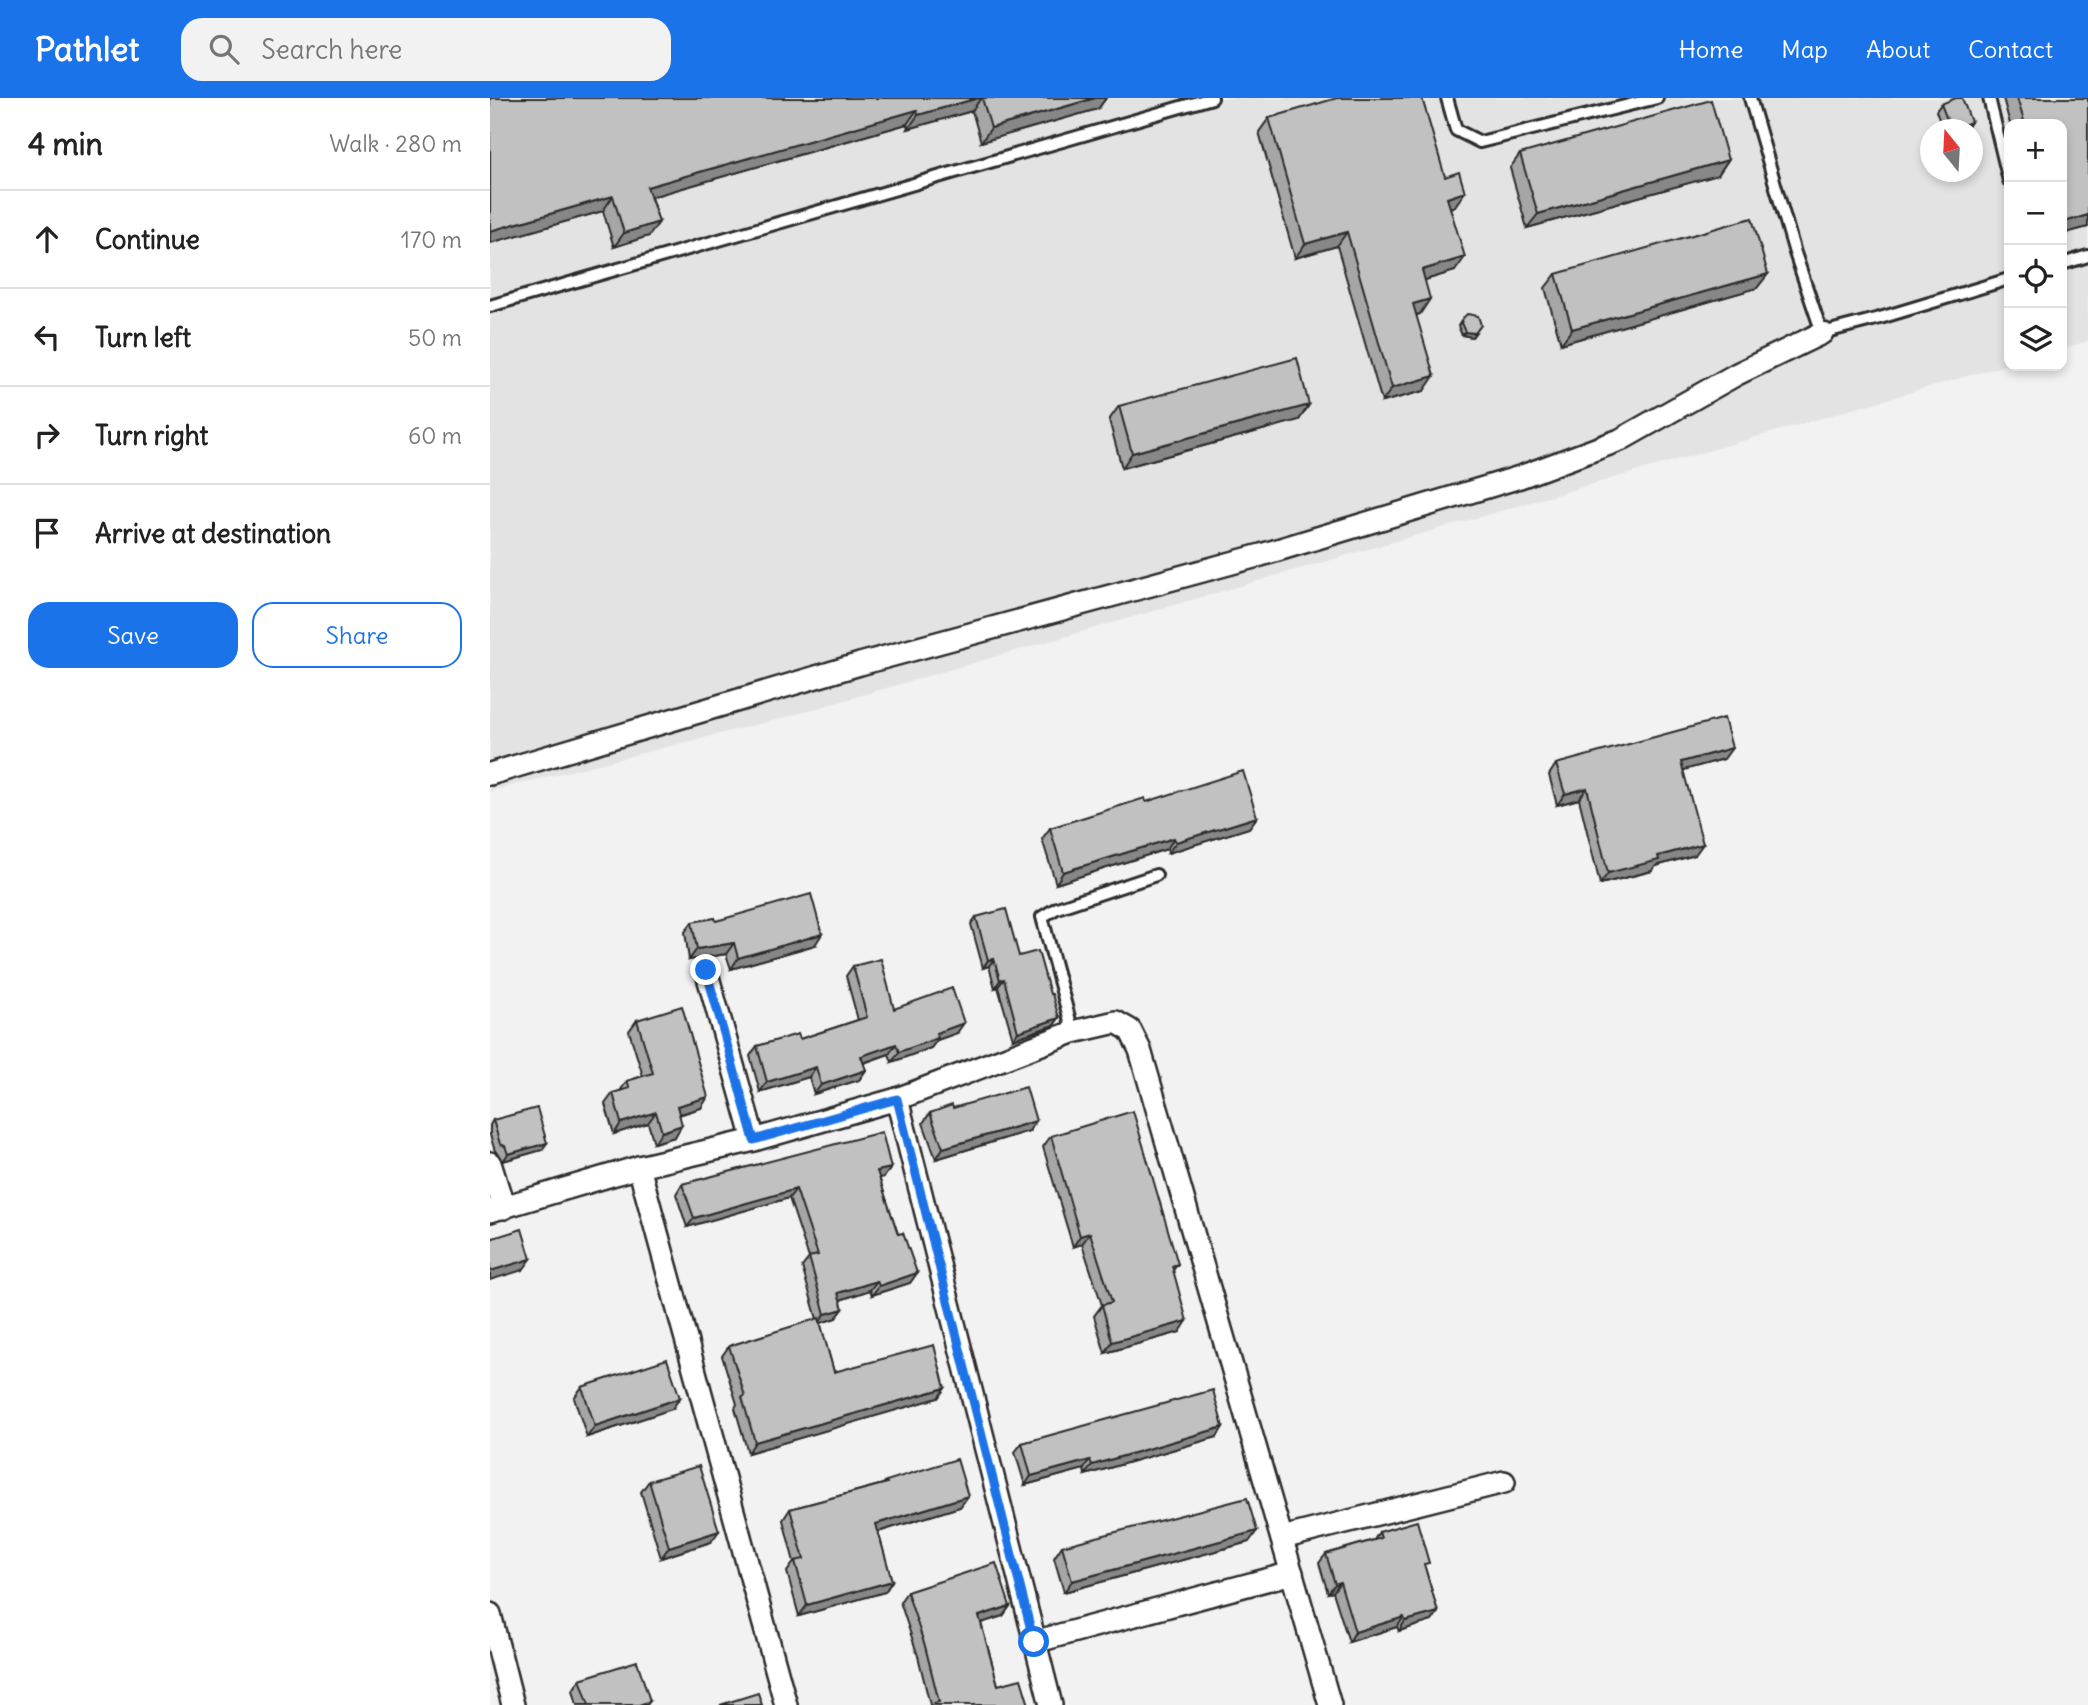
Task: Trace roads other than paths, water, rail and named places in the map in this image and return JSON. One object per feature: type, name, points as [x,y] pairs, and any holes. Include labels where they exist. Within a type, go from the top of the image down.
[{"type":"street","points":[[490,774],[860,664],[1261,555],[1520,477],[1620,440],[1737,374],[1822,333]]},
{"type":"street","points":[[706,970],[754,1140]]},
{"type":"street","points":[[490,1163],[497,1210],[639,1167],[754,1140],[897,1099],[1073,1032],[1116,1022],[1130,1030],[1140,1050],[1329,1705]]},
{"type":"street","points":[[897,1099],[1051,1705]]},
{"type":"street","points":[[639,1167],[786,1705]]},
{"type":"street","points":[[1282,1538],[1504,1482]]},
{"type":"street","points":[[1034,1642],[1292,1573]]},
{"type":"street","points":[[490,1614],[513,1705]]},
{"type":"lane","points":[[490,306],[1212,98]]},
{"type":"lane","points":[[1447,98],[1456,130],[1480,142],[1657,98]]},
{"type":"lane","points":[[1750,98],[1794,253],[1822,333],[2004,281]]},
{"type":"lane","points":[[1989,98],[2004,160]]},
{"type":"lane","points":[[2067,262],[2088,256]]},
{"type":"lane","points":[[1073,1032],[1042,917],[1057,908],[1156,875]]}]
